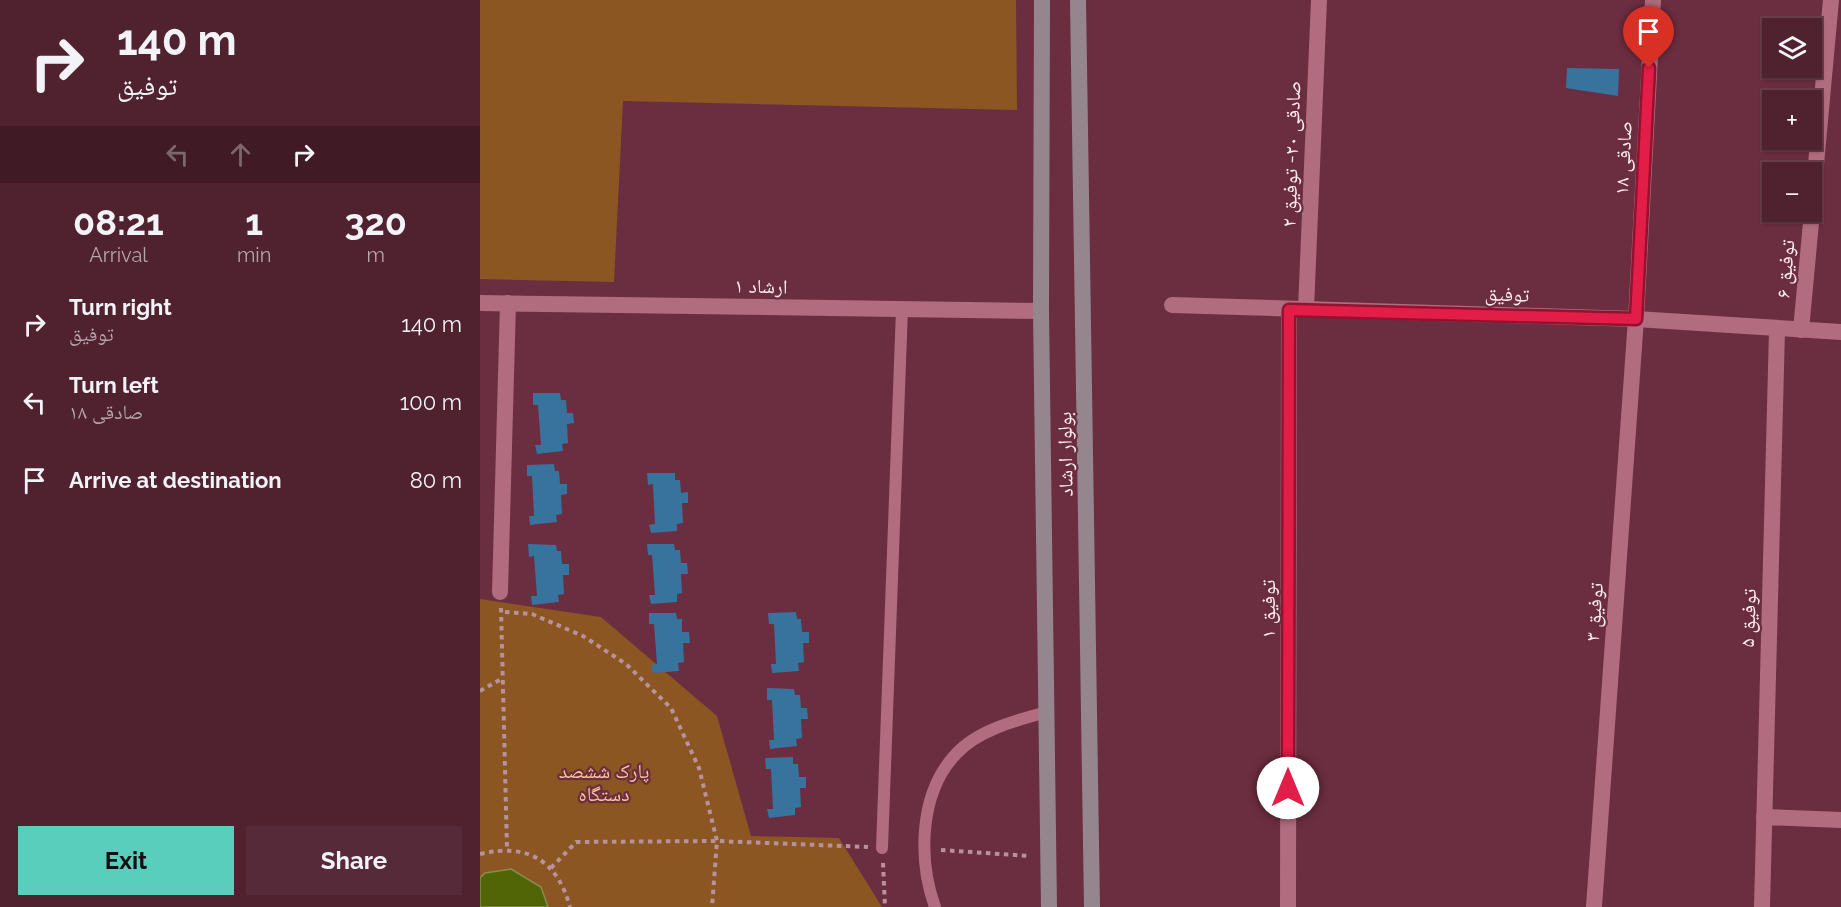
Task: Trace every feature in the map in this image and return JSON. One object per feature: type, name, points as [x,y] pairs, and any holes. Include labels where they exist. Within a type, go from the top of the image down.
[{"type":"main road","name":"بولوار ارشاد","points":[[1042,0],[1041,311],[1049,907]]},
{"type":"main road","name":"بولوار ارشاد","points":[[1078,0],[1092,907]]},
{"type":"street","name":"صادقی ۲۰- توفیق ۲","points":[[1298,310],[1319,0]]},
{"type":"street","name":"صادقی ۱۸","points":[[1636,319],[1653,0]]},
{"type":"street","name":"توفیق ۶","points":[[1816,162],[1831,0]]},
{"type":"street","name":"توفیق ۶","points":[[1801,330],[1811,222]]},
{"type":"street","name":"ارشاد ۱","points":[[480,303],[1041,311]]},
{"type":"street","points":[[500,592],[508,303]]},
{"type":"street","name":"توفیق","points":[[1172,305],[1636,319],[1777,330],[1841,332]]},
{"type":"street","name":"توفیق ۱","points":[[1288,907],[1298,310]]},
{"type":"street","name":"توفیق ۳","points":[[1594,907],[1636,319]]},
{"type":"street","name":"توفیق ۵","points":[[1762,907],[1777,330]]},
{"type":"street","points":[[1764,817],[1841,820]]},
{"type":"lane","points":[[882,848],[902,309]]},
{"type":"lane","points":[[935,907],[924,849],[927,810],[939,780],[956,753],[998,726],[1047,712]]},
{"type":"path","points":[[500,592],[507,849]]},
{"type":"path","points":[[501,611],[532,614],[582,636],[626,663],[671,708],[699,768],[717,841],[712,907]]},
{"type":"path","points":[[480,690],[503,678]]},
{"type":"path","points":[[551,868],[576,842],[717,841],[882,848],[885,907]]},
{"type":"path","points":[[480,854],[507,849],[531,855],[551,868],[564,884],[570,907]]},
{"type":"path","points":[[924,849],[1030,856],[1050,871]]},
{"type":"green space","points":[[480,0],[1016,0],[1017,110],[623,101],[614,282],[480,279]]},
{"type":"green space","name":"پارک‌ ششصد دستگاه","points":[[480,599],[601,617],[717,716],[751,836],[839,838],[882,907],[480,907]]},
{"type":"shaded area","points":[[511,869],[541,887],[548,907],[480,907],[480,878],[485,873]]},
{"type":"building","points":[[1567,68],[1619,69],[1618,96],[1566,88]]},
{"type":"building","points":[[533,393],[560,393],[561,400],[566,400],[567,413],[573,413],[574,423],[567,424],[568,443],[562,444],[563,451],[537,454],[535,445],[541,445],[538,405],[533,405]]},
{"type":"building","points":[[554,464],[555,471],[559,471],[560,484],[567,484],[567,494],[561,495],[562,514],[556,515],[557,522],[530,525],[529,516],[534,516],[532,476],[527,476],[527,465]]},
{"type":"building","points":[[647,473],[675,473],[675,480],[680,480],[681,493],[688,492],[688,503],[682,503],[683,523],[677,524],[677,531],[651,533],[649,525],[655,524],[653,484],[648,485]]},
{"type":"building","points":[[528,544],[556,545],[557,551],[561,551],[562,564],[569,564],[569,575],[563,575],[564,594],[558,595],[559,602],[532,605],[531,596],[537,596],[534,556],[529,557]]},
{"type":"building","points":[[647,544],[674,544],[675,550],[680,550],[681,563],[687,563],[688,574],[681,574],[682,593],[677,594],[677,602],[651,604],[649,595],[655,595],[652,555],[648,555]]},
{"type":"building","points":[[796,612],[797,619],[801,619],[802,632],[809,632],[809,643],[803,643],[804,662],[798,663],[799,671],[772,673],[771,664],[776,664],[774,624],[769,624],[768,613]]},
{"type":"building","points":[[649,613],[676,613],[677,619],[682,619],[682,632],[689,632],[690,643],[683,643],[684,662],[678,663],[679,671],[653,673],[651,665],[657,664],[654,624],[649,624]]},
{"type":"building","points":[[767,688],[794,689],[795,695],[800,695],[801,708],[807,708],[808,719],[801,719],[802,738],[796,739],[797,746],[770,749],[769,740],[774,740],[772,700],[767,700]]},
{"type":"building","points":[[793,757],[793,764],[798,764],[799,777],[806,777],[806,788],[800,788],[801,807],[795,808],[795,815],[769,818],[767,809],[773,809],[771,769],[766,769],[765,758]]},
{"type":"route","points":[[1288,788],[1289,310],[1636,319],[1649,68]]}]
